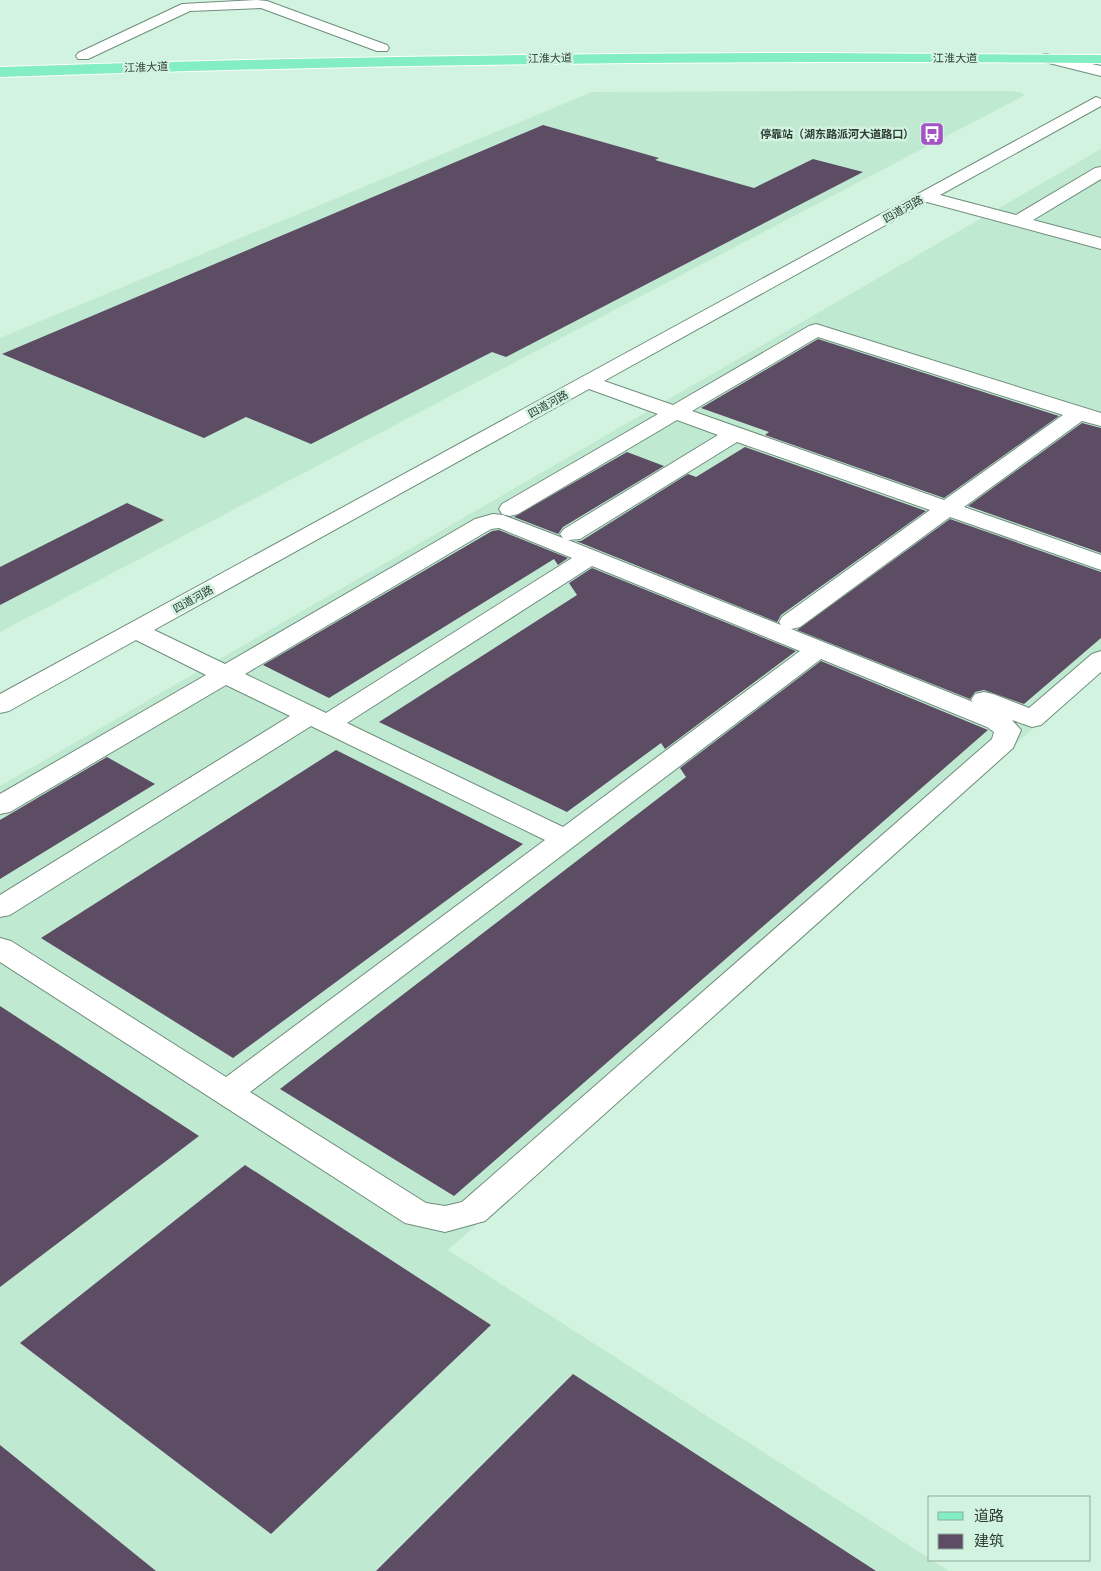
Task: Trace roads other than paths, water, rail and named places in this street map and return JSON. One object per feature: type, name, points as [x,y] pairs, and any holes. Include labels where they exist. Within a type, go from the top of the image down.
[{"type":"main road","name":"江淮大道","points":[[0,59],[382,48],[738,44],[1101,47]]},
{"type":"main road","name":"江淮大道","points":[[0,72],[366,61],[622,57],[1101,59]]},
{"type":"street","points":[[84,56],[187,6],[262,4],[382,48]]},
{"type":"street","points":[[1046,58],[1078,64],[1101,71]]},
{"type":"street","name":"四道河路","points":[[0,705],[1099,100]]},
{"type":"street","points":[[1019,221],[1101,172]]},
{"type":"street","points":[[926,196],[1101,244]]},
{"type":"street","points":[[1101,420],[816,330],[510,509],[1032,720],[1101,659]]},
{"type":"street","points":[[588,382],[1101,563]]},
{"type":"street","points":[[791,622],[1079,413]]},
{"type":"street","points":[[572,534],[735,434]]},
{"type":"street","points":[[0,806],[483,524],[493,521],[503,522],[819,649],[996,721],[1008,730],[1004,742],[473,1212],[445,1219],[417,1214],[0,948]]},
{"type":"street","points":[[0,908],[590,557]]},
{"type":"street","points":[[136,631],[565,839]]},
{"type":"street","points":[[227,1093],[819,649]]},
{"type":"place","name":"停靠站（湖东路派河大道路口）","points":[[932,134]]}]
